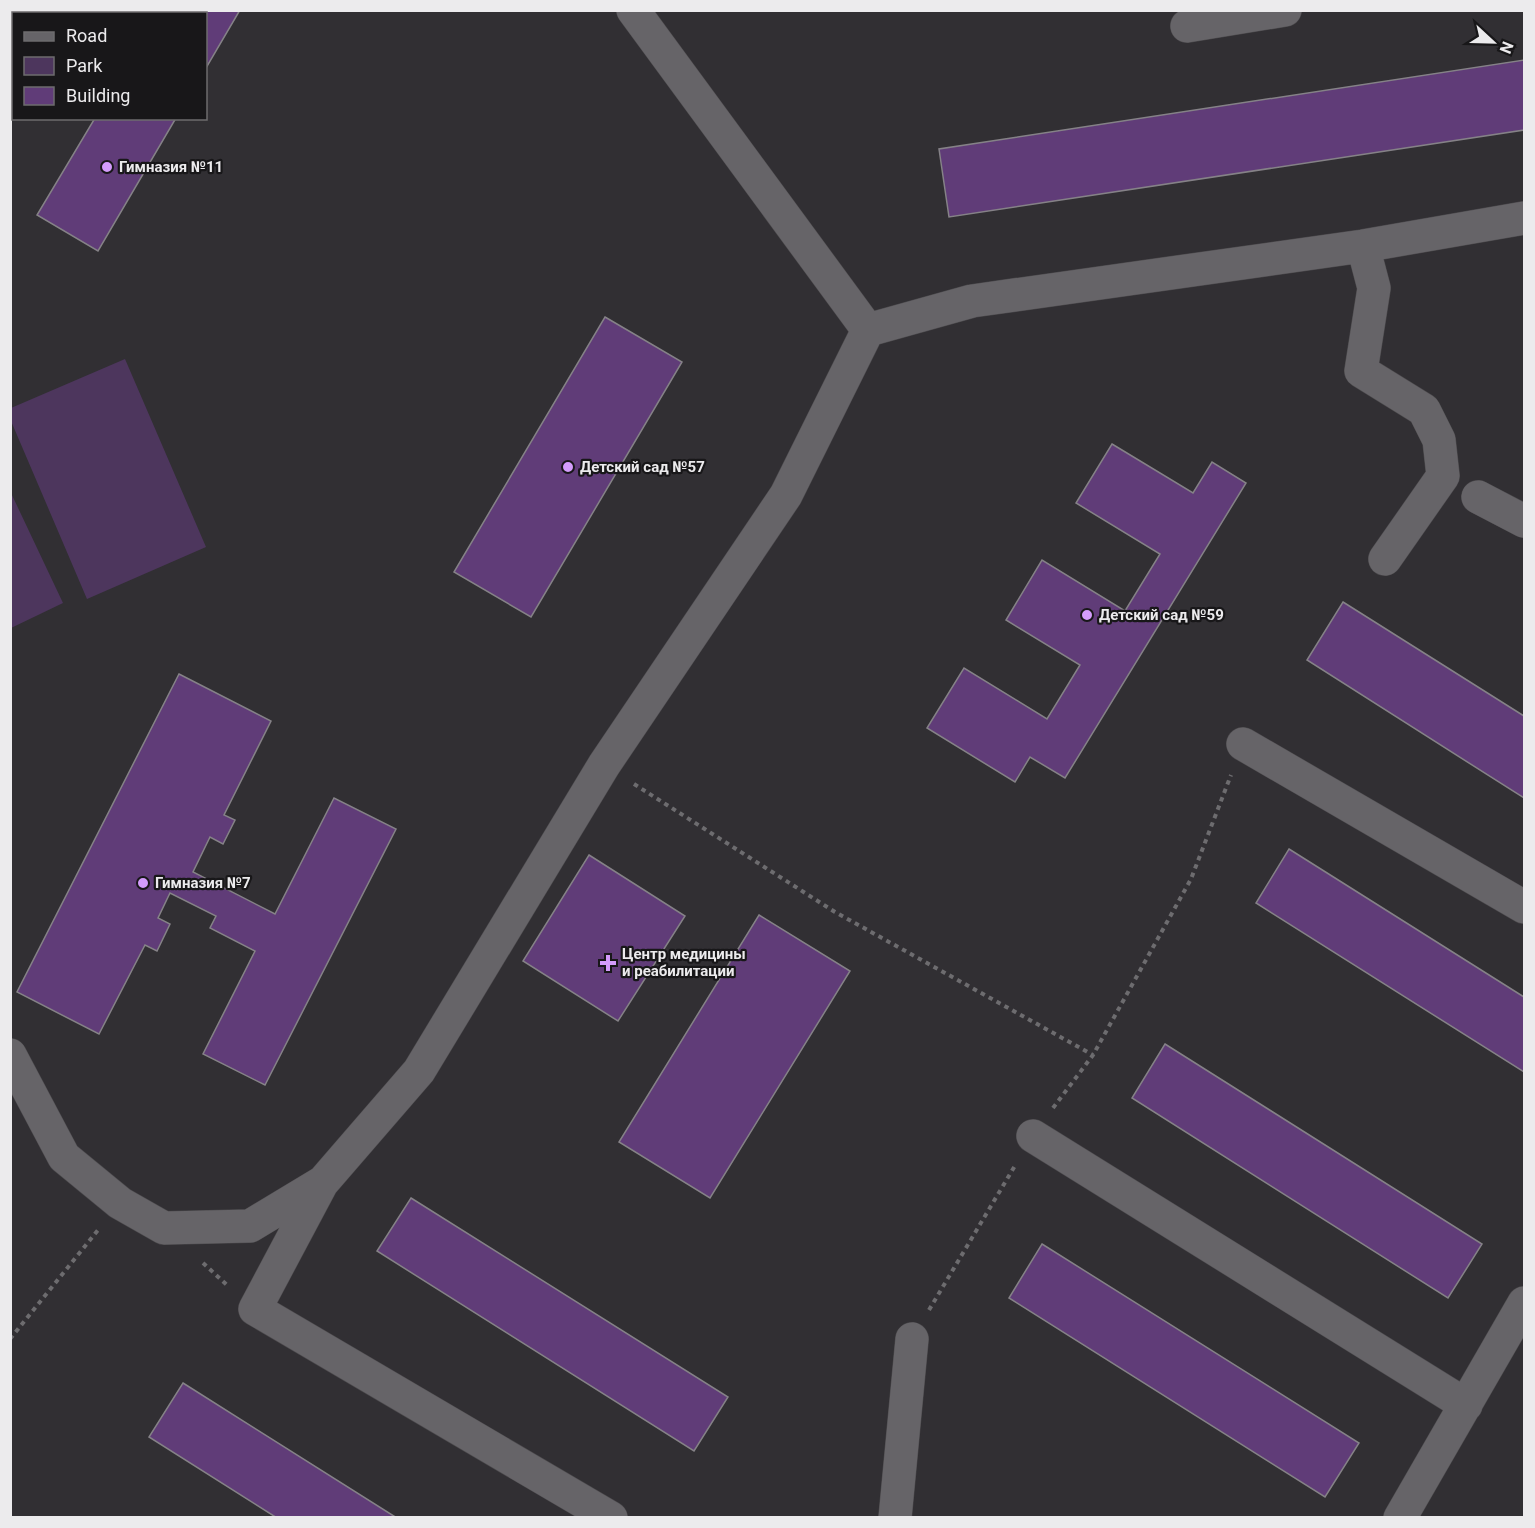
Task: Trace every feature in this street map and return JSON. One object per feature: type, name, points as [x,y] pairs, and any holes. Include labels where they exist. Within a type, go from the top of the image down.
[{"type":"lane","points":[[633,10],[868,330]]},
{"type":"lane","points":[[1187,26],[1286,10]]},
{"type":"lane","points":[[611,1518],[255,1309],[323,1182],[418,1071],[604,765],[786,495],[868,330],[972,301],[1363,246],[1524,218]]},
{"type":"lane","points":[[1363,246],[1374,288],[1361,371],[1424,410],[1439,440],[1443,476],[1385,559]]},
{"type":"lane","points":[[1478,497],[1524,521]]},
{"type":"lane","points":[[1243,744],[1524,907]]},
{"type":"lane","points":[[10,1055],[64,1157],[120,1203],[164,1228],[250,1226],[323,1182]]},
{"type":"lane","points":[[1033,1136],[1466,1405]]},
{"type":"lane","points":[[1400,1518],[1524,1303]]},
{"type":"lane","points":[[895,1518],[912,1339]]},
{"type":"path","points":[[912,1339],[1033,1136],[1093,1055],[1191,879],[1243,744]]},
{"type":"path","points":[[604,765],[835,912],[1093,1055]]},
{"type":"path","points":[[10,1340],[120,1203]]},
{"type":"path","points":[[164,1228],[255,1309]]},
{"type":"green space","points":[[125,359],[206,547],[87,599],[11,421],[11,408]]},
{"type":"green space","points":[[11,493],[63,603],[10,628]]},
{"type":"building","points":[[10,10],[51,10],[50,12],[12,12],[12,58],[10,60]]},
{"type":"building","points":[[159,10],[240,10],[207,66],[207,12],[158,12]]},
{"type":"building","points":[[1524,60],[1524,130],[949,217],[939,149]]},
{"type":"building","name":"Гимназия №11","points":[[94,120],[175,120],[98,251],[37,215]]},
{"type":"building","name":"Детский сад №57","points":[[605,317],[682,362],[531,617],[454,572]]},
{"type":"building","name":"Детский сад №59","points":[[1112,444],[1193,493],[1212,462],[1246,483],[1065,778],[1030,757],[1015,782],[927,728],[964,668],[1047,719],[1080,665],[1006,620],[1042,560],[1125,611],[1160,554],[1076,503]]},
{"type":"building","points":[[1343,602],[1524,716],[1524,798],[1307,660]]},
{"type":"building","name":"Гимназия №7","points":[[179,674],[271,721],[224,815],[235,820],[223,844],[210,837],[193,872],[275,914],[334,798],[396,829],[265,1085],[203,1054],[255,951],[210,928],[216,916],[170,893],[158,918],[170,924],[157,951],[145,945],[99,1034],[17,992]]},
{"type":"building","points":[[1289,849],[1524,997],[1524,1072],[1256,903]]},
{"type":"building","points":[[589,855],[685,916],[618,1021],[523,961]]},
{"type":"building","points":[[759,915],[850,971],[710,1198],[619,1142]]},
{"type":"building","points":[[1165,1044],[1482,1244],[1448,1298],[1132,1098]]},
{"type":"building","points":[[411,1198],[728,1397],[694,1451],[377,1251]]},
{"type":"building","points":[[1042,1244],[1359,1443],[1325,1497],[1009,1298]]},
{"type":"building","points":[[183,1383],[397,1518],[277,1518],[149,1437]]},
{"type":"place","name":"Гимназия №11","points":[[107,167]]},
{"type":"place","name":"Детский сад №57","points":[[568,467]]},
{"type":"place","name":"Детский сад №59","points":[[1087,615]]},
{"type":"place","name":"Гимназия №7","points":[[143,883]]},
{"type":"place","name":"Центр медицины и реабилитации","points":[[608,963]]}]
